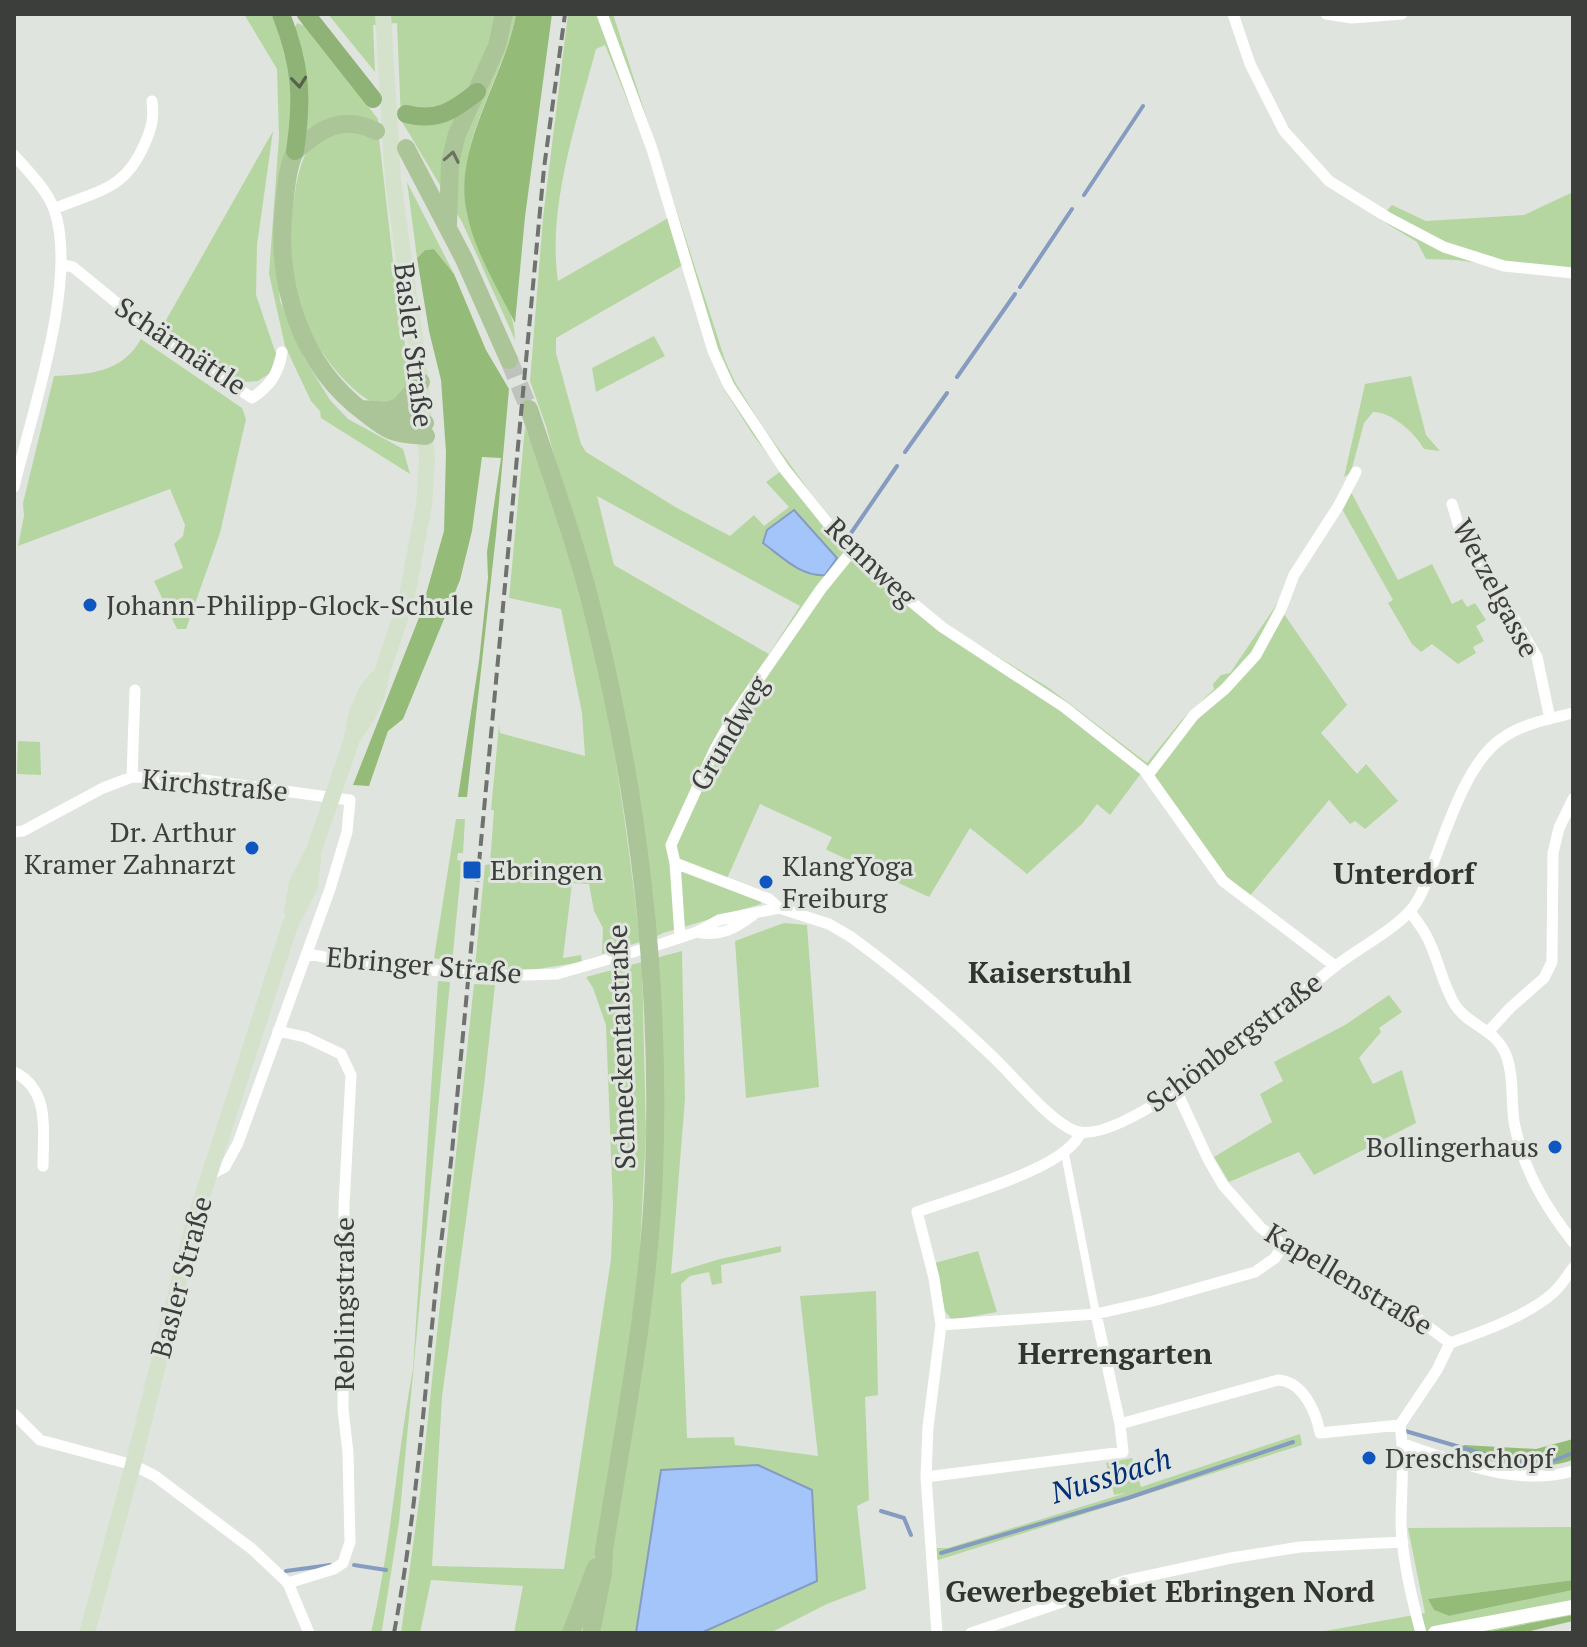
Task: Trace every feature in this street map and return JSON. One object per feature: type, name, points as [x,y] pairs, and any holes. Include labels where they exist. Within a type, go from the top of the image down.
[{"type":"highway","points":[[281,14],[298,67],[302,103],[295,151]]},
{"type":"highway","points":[[306,14],[373,99]]},
{"type":"highway","points":[[406,114],[439,117],[451,112],[477,92]]},
{"type":"main road","points":[[448,227],[450,162],[457,134],[497,46],[504,14]]},
{"type":"main road","name":"Basler Straße","points":[[87,1633],[208,1176],[290,925],[310,886],[314,850],[353,737],[357,712],[367,690],[382,672],[402,617],[411,577],[425,493],[426,430],[393,180],[383,19]]},
{"type":"main road","points":[[376,131],[354,123],[341,123],[327,128],[295,151],[288,178],[282,231],[285,278],[291,306],[304,337],[326,375],[358,408],[390,430],[426,430]]},
{"type":"main road","points":[[406,148],[448,227],[509,360]]},
{"type":"main road","points":[[388,411],[400,406],[421,382]]},
{"type":"main road","points":[[358,408],[388,411],[426,430]]},
{"type":"main road","name":"Schneckentalstraße","points":[[529,409],[571,533],[595,617],[629,791],[652,984],[654,1174],[637,1341],[603,1573],[591,1633]]},
{"type":"main road","name":"Schneckentalstraße","points":[[571,1633],[604,1550]]},
{"type":"street","name":"Rennweg","points":[[602,14],[652,149],[713,351],[729,386],[785,470],[851,552],[942,627],[1064,707],[1148,775],[1223,881],[1335,966]]},
{"type":"street","points":[[1233,14],[1250,64],[1284,131],[1329,181],[1444,247],[1504,266],[1573,273]]},
{"type":"street","points":[[1326,14],[1352,18],[1402,14]]},
{"type":"street","points":[[54,209],[106,189],[129,173],[137,162],[154,120],[152,101]]},
{"type":"street","points":[[14,155],[54,209],[63,265],[45,364],[14,487]]},
{"type":"street","name":"Schärmättle","points":[[63,265],[73,267],[145,326],[252,398],[263,391],[279,371],[282,352]]},
{"type":"street","points":[[1148,775],[1194,715],[1225,689],[1256,655],[1281,609],[1294,575],[1339,505],[1356,472]]},
{"type":"street","name":"Wetzelgasse","points":[[1452,504],[1459,527],[1537,657],[1550,719]]},
{"type":"street","name":"Grundweg","points":[[680,937],[671,845],[734,715],[821,589],[851,552]]},
{"type":"street","points":[[132,777],[135,690]]},
{"type":"street","name":"Schönbergstraße","points":[[1081,1132],[1096,1132],[1112,1126],[1176,1090],[1335,966],[1410,912],[1462,794],[1479,764],[1497,742],[1526,726],[1573,713]]},
{"type":"street","name":"Kirchstraße","points":[[14,832],[23,831],[103,788],[132,777],[189,778],[333,797]]},
{"type":"street","name":"Ebringer Straße","points":[[333,797],[350,800],[347,832],[308,954],[351,962],[491,976],[557,974],[622,957],[680,937]]},
{"type":"street","points":[[1489,1031],[1544,978],[1552,962],[1553,853],[1559,828],[1573,799]]},
{"type":"street","points":[[675,863],[769,899],[779,908],[829,924],[861,944],[983,1047],[1060,1122],[1081,1132],[1075,1145],[1065,1154],[1022,1174],[917,1212],[934,1278],[941,1325],[928,1427],[926,1477],[937,1633]]},
{"type":"street","points":[[680,937],[697,932],[710,935],[723,933],[736,928],[753,915],[779,908]]},
{"type":"street","points":[[1410,912],[1428,938],[1456,1006],[1499,1042],[1507,1059],[1514,1119],[1523,1159],[1542,1199],[1573,1242]]},
{"type":"street","points":[[208,1176],[225,1167],[231,1157],[308,954]]},
{"type":"street","name":"Reblingstraße","points":[[278,1031],[305,1037],[341,1054],[351,1075],[344,1205],[343,1394],[350,1542],[343,1563],[334,1569],[288,1583]]},
{"type":"street","points":[[14,1072],[27,1079],[43,1107],[43,1166]]},
{"type":"street","name":"Kapellenstraße","points":[[1176,1090],[1223,1185],[1254,1221],[1283,1245],[1418,1319],[1450,1343]]},
{"type":"street","points":[[926,1477],[1123,1452],[1120,1424],[1065,1154]]},
{"type":"street","points":[[941,1325],[1096,1314],[1153,1301],[1255,1272],[1273,1261],[1283,1245]]},
{"type":"street","points":[[1421,1633],[1412,1600],[1401,1527],[1403,1444],[1400,1425],[1437,1370],[1450,1343],[1475,1335],[1536,1305],[1555,1291],[1573,1268]]},
{"type":"street","points":[[1120,1424],[1278,1380],[1291,1382],[1300,1390],[1318,1420],[1320,1433],[1400,1425]]},
{"type":"street","points":[[14,1414],[40,1440],[133,1465],[155,1476],[240,1540],[288,1583],[309,1633]]},
{"type":"street","points":[[1403,1444],[1464,1464],[1517,1476],[1557,1475],[1573,1471]]},
{"type":"street","points":[[971,1633],[1124,1581],[1231,1558],[1300,1547],[1403,1542]]},
{"type":"street","points":[[1435,1633],[1573,1607]]},
{"type":"green space","points":[[244,14],[272,14],[288,51],[292,116],[274,230],[280,301],[304,358],[330,400],[348,419],[403,449],[410,474],[321,418],[285,346],[269,274],[279,137],[277,69]]},
{"type":"green space","points":[[328,14],[516,14],[502,62],[474,134],[464,184],[470,225],[508,307],[515,340],[462,222],[401,120],[397,23],[373,25],[375,72]]},
{"type":"green space","points":[[516,14],[552,14],[525,217],[515,323],[474,239],[466,209],[464,185],[474,136]]},
{"type":"green space","points":[[568,14],[613,14],[725,360],[763,427],[854,547],[945,624],[1049,688],[1147,763],[1181,721],[1214,689],[1213,684],[1221,675],[1230,673],[1277,604],[1347,705],[1321,733],[1357,774],[1366,764],[1398,801],[1365,829],[1355,821],[1350,824],[1329,800],[1249,897],[1228,878],[1142,772],[1110,815],[1097,804],[1082,824],[1027,874],[970,828],[929,897],[829,851],[826,849],[832,837],[760,804],[725,883],[761,900],[761,904],[655,937],[611,663],[546,426],[530,381],[543,218]],"holes":[[[605,45],[648,151],[670,217],[558,281],[556,253],[560,194],[596,49]],[[683,265],[724,389],[753,435],[781,471],[766,482],[789,507],[764,526],[754,515],[730,536],[677,508],[586,452],[581,444],[556,353],[556,338]],[[597,496],[800,606],[769,654],[614,565]]]},
{"type":"green space","points":[[297,23],[305,26],[378,119],[378,125],[302,138],[293,31]]},
{"type":"green space","points":[[355,128],[379,138],[407,358],[406,390],[394,402],[374,403],[359,393],[331,364],[299,308],[290,272],[292,212],[305,155],[320,138]]},
{"type":"green space","points":[[273,131],[257,245],[256,295],[276,354],[270,373],[258,381],[245,382],[229,375],[161,329]]},
{"type":"green space","points":[[407,182],[454,274],[434,249],[425,250],[417,258]]},
{"type":"green space","points":[[1573,192],[1573,277],[1457,260],[1426,259],[1417,242],[1379,219],[1392,205],[1426,221],[1524,215]]},
{"type":"green space","points":[[434,249],[454,274],[486,350],[509,389],[467,797],[458,797],[479,661],[488,578],[487,552],[501,458],[482,457],[472,531],[460,580],[403,719],[388,731],[369,786],[353,785],[420,615],[444,531],[446,452],[441,380],[417,258],[425,250]]},
{"type":"green space","points":[[654,336],[665,356],[596,392],[592,368]]},
{"type":"green space","points":[[141,339],[242,408],[246,419],[220,533],[186,629],[177,629],[154,581],[183,568],[174,544],[183,536],[185,525],[170,489],[18,546],[24,516],[23,503],[54,376],[104,370],[124,359]]},
{"type":"green space","points":[[1411,376],[1426,435],[1440,451],[1424,449],[1402,424],[1373,412],[1364,423],[1351,472],[1344,477],[1365,384]]},
{"type":"green space","points":[[525,427],[569,552],[601,680],[623,811],[640,942],[602,954],[603,928],[594,911],[589,884],[572,883],[563,958],[581,955],[582,962],[525,971],[475,966],[485,865],[490,864],[494,810],[491,810],[499,725],[500,733],[585,756],[582,713],[561,609],[509,598]]},
{"type":"green space","points":[[1351,492],[1398,580],[1432,564],[1452,604],[1462,599],[1467,607],[1475,603],[1486,620],[1476,626],[1484,641],[1473,647],[1476,653],[1458,664],[1432,644],[1421,652],[1412,644],[1388,603],[1393,600],[1342,509]]},
{"type":"green space","points":[[18,741],[40,742],[41,775],[17,774]]},
{"type":"green space","points":[[456,819],[465,819],[463,853],[458,853],[457,860],[462,861],[452,963],[434,958]]},
{"type":"green space","points":[[784,923],[807,925],[819,1087],[746,1098],[735,941]]},
{"type":"green space","points":[[682,951],[685,1099],[671,1274],[720,1259],[781,1246],[781,1252],[721,1265],[722,1283],[712,1285],[709,1272],[690,1276],[681,1284],[687,1438],[734,1437],[735,1445],[818,1456],[800,1296],[876,1291],[878,1395],[865,1397],[869,1500],[857,1506],[866,1589],[827,1604],[770,1633],[598,1633],[641,1355],[656,958]]},
{"type":"green space","points":[[642,962],[646,1135],[638,1284],[597,1550],[564,1633],[514,1633],[523,1586],[431,1580],[420,1633],[401,1633],[420,1494],[474,984],[495,985],[442,1397],[432,1566],[564,1569],[611,1259],[613,1207],[606,1025],[586,977]]},
{"type":"green space","points":[[438,981],[450,982],[399,1522],[382,1630],[381,1633],[371,1633],[384,1567],[413,1369]]},
{"type":"green space","points":[[1389,995],[1402,1012],[1379,1028],[1381,1032],[1359,1058],[1373,1084],[1402,1070],[1416,1123],[1314,1175],[1299,1152],[1229,1182],[1214,1157],[1272,1122],[1260,1094],[1283,1081],[1274,1062],[1345,1025]]},
{"type":"green space","points":[[978,1251],[997,1312],[952,1320],[945,1311],[935,1263]]},
{"type":"green space","points":[[1300,1434],[1302,1445],[932,1562],[930,1548],[948,1548],[1126,1493],[1114,1495],[1106,1463],[1132,1458],[1141,1487]]},
{"type":"green space","points":[[1573,1439],[1573,1460],[1545,1466],[1516,1465],[1459,1455],[1464,1445],[1536,1449]]},
{"type":"green space","points":[[1573,1527],[1573,1580],[1429,1599],[1434,1610],[1449,1616],[1573,1590],[1573,1615],[1480,1633],[1314,1633],[1425,1613],[1408,1528]]},
{"type":"green space","points":[[1573,1580],[1573,1590],[1449,1616],[1434,1610],[1428,1599]]},
{"type":"green space","points":[[1573,1615],[1573,1621],[1522,1633],[1481,1633]]},
{"type":"water","points":[[794,510],[837,558],[825,575],[800,569],[763,543],[767,530]]},
{"type":"water","points":[[758,1465],[812,1490],[817,1581],[701,1633],[636,1633],[661,1470]]},
{"type":"waterway","points":[[1084,195],[1143,106]]},
{"type":"waterway","points":[[1020,287],[1072,209]]},
{"type":"waterway","points":[[957,377],[1015,294]]},
{"type":"waterway","points":[[905,452],[947,393]]},
{"type":"waterway","points":[[847,539],[897,466]]},
{"type":"waterway","name":"Nussbach","points":[[1402,1430],[1504,1460],[1545,1464],[1573,1453]]},
{"type":"waterway","name":"Nussbach","points":[[941,1553],[1128,1498],[1293,1442]]},
{"type":"waterway","name":"Nussbach","points":[[881,1511],[904,1518],[911,1535]]},
{"type":"waterway","name":"Nussbach","points":[[286,1571],[330,1565]]},
{"type":"waterway","name":"Nussbach","points":[[354,1565],[386,1570]]},
{"type":"tunnel","points":[[509,360],[529,409]]},
{"type":"railway","points":[[394,1633],[412,1515],[452,1152],[544,168],[565,14]]},
{"type":"place","name":"Johann-Philipp-Glock-Schule","points":[[90,605]]},
{"type":"place","name":"Dr. Arthur Kramer Zahnarzt","points":[[252,848]]},
{"type":"place","name":"Ebringen","points":[[472,870]]},
{"type":"place","name":"KlangYoga Freiburg","points":[[766,882]]},
{"type":"place","name":"Bollingerhaus","points":[[1555,1147]]},
{"type":"place","name":"Dreschschopf","points":[[1369,1458]]},
{"type":"district","name":"Unterdorf","points":[[1404,874]]},
{"type":"district","name":"Kaiserstuhl","points":[[1050,973]]},
{"type":"district","name":"Herrengarten","points":[[1115,1354]]},
{"type":"district","name":"Gewerbegebiet Ebringen Nord","points":[[1160,1592]]}]
